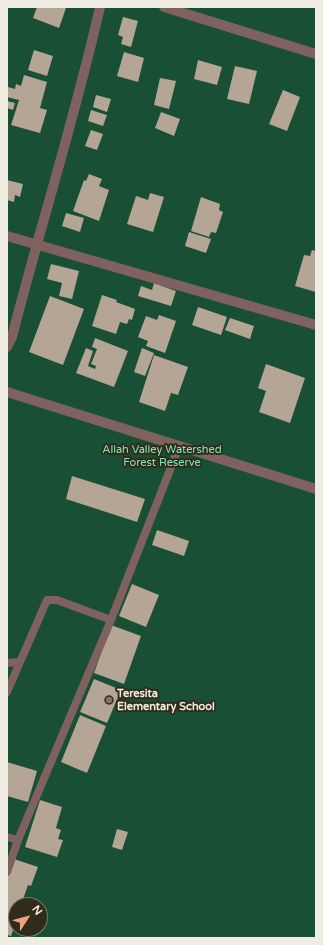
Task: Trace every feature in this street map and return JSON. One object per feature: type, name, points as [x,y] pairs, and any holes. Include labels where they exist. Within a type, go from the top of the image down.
[{"type":"street","points":[[7,347],[12,337],[35,245],[88,61],[100,7]]},
{"type":"street","points":[[164,7],[316,54]]},
{"type":"street","points":[[7,236],[316,325]]},
{"type":"street","points":[[7,392],[179,447],[316,488]]},
{"type":"lane","points":[[7,872],[18,840],[111,620],[179,447]]},
{"type":"lane","points":[[7,692],[47,600],[57,600],[111,620]]},
{"type":"lane","points":[[7,663],[20,662]]},
{"type":"lane","points":[[7,837],[18,840]]},
{"type":"green space","name":"Allah Valley Watershed Forest Reserve","points":[[7,7],[316,7],[316,938],[7,938]]},
{"type":"building","points":[[37,7],[66,8],[59,28],[33,18]]},
{"type":"building","points":[[123,17],[138,21],[131,47],[121,44],[123,37],[118,35]]},
{"type":"building","points":[[34,50],[53,56],[47,76],[28,70]]},
{"type":"building","points":[[124,52],[144,58],[138,82],[117,76]]},
{"type":"building","points":[[198,60],[222,67],[217,85],[194,79]]},
{"type":"building","points":[[235,66],[257,71],[249,104],[227,99]]},
{"type":"building","points":[[24,75],[47,82],[40,108],[47,110],[40,133],[11,125],[19,100],[7,97],[8,87],[15,89],[16,84],[21,86]]},
{"type":"building","points":[[160,78],[176,81],[169,109],[154,105]]},
{"type":"building","points":[[283,90],[300,97],[287,131],[269,124]]},
{"type":"building","points":[[96,95],[111,99],[107,112],[93,107]]},
{"type":"building","points":[[7,101],[15,103],[13,110],[7,108]]},
{"type":"building","points":[[91,110],[107,115],[103,126],[88,121]]},
{"type":"building","points":[[161,112],[180,119],[174,136],[155,128]]},
{"type":"building","points":[[91,130],[103,134],[97,150],[85,146]]},
{"type":"building","points":[[89,174],[102,179],[99,186],[109,190],[99,221],[73,211],[84,180],[86,181]]},
{"type":"building","points":[[7,180],[23,184],[20,197],[15,195],[14,202],[7,200]]},
{"type":"building","points":[[150,193],[164,197],[153,232],[127,224],[136,196],[148,200]]},
{"type":"building","points":[[201,197],[220,204],[219,210],[223,212],[216,233],[211,232],[209,237],[191,231]]},
{"type":"building","points":[[66,213],[84,218],[80,232],[62,226]]},
{"type":"building","points":[[189,232],[211,239],[206,253],[185,246]]},
{"type":"building","points":[[312,250],[316,251],[316,292],[295,286],[304,255],[310,256]]},
{"type":"building","points":[[51,264],[79,271],[72,299],[59,296],[62,283],[47,279]]},
{"type":"building","points":[[154,283],[176,291],[171,306],[138,296],[141,286],[152,290]]},
{"type":"building","points":[[102,295],[117,300],[116,302],[135,309],[132,320],[129,319],[127,324],[120,322],[116,334],[92,326]]},
{"type":"building","points":[[50,296],[84,309],[63,365],[29,352]]},
{"type":"building","points":[[198,307],[227,317],[221,335],[192,325]]},
{"type":"building","points":[[159,315],[176,321],[165,353],[146,346],[148,341],[138,337],[146,316],[157,320]]},
{"type":"building","points":[[230,318],[254,326],[250,339],[225,330]]},
{"type":"building","points":[[95,338],[128,351],[114,387],[76,373],[86,348],[93,351],[88,366],[95,369],[96,366],[91,364],[97,349],[92,347]]},
{"type":"building","points":[[142,348],[154,353],[145,376],[134,372]]},
{"type":"building","points":[[154,355],[188,367],[178,395],[171,393],[165,411],[139,402]]},
{"type":"building","points":[[266,364],[305,378],[290,423],[259,412],[266,391],[258,388]]},
{"type":"building","points":[[72,476],[145,499],[137,522],[66,499]]},
{"type":"building","points":[[157,530],[189,541],[184,556],[152,545]]},
{"type":"building","points":[[132,584],[159,595],[146,627],[119,616]]},
{"type":"building","points":[[111,625],[141,636],[124,684],[94,673]]},
{"type":"building","points":[[94,679],[121,690],[107,723],[80,712]]},
{"type":"building","points":[[80,715],[106,726],[87,773],[61,762]]},
{"type":"building","points":[[7,762],[37,771],[28,802],[7,796]]},
{"type":"building","points":[[40,800],[62,807],[56,828],[61,830],[58,839],[63,840],[57,857],[25,847]]},
{"type":"building","points":[[117,829],[128,832],[122,850],[112,847]]},
{"type":"building","points":[[14,859],[38,867],[31,886],[28,885],[24,897],[8,897],[8,935],[7,935],[7,879]]},
{"type":"place","name":"Teresita Elementary School","points":[[109,700]]}]
